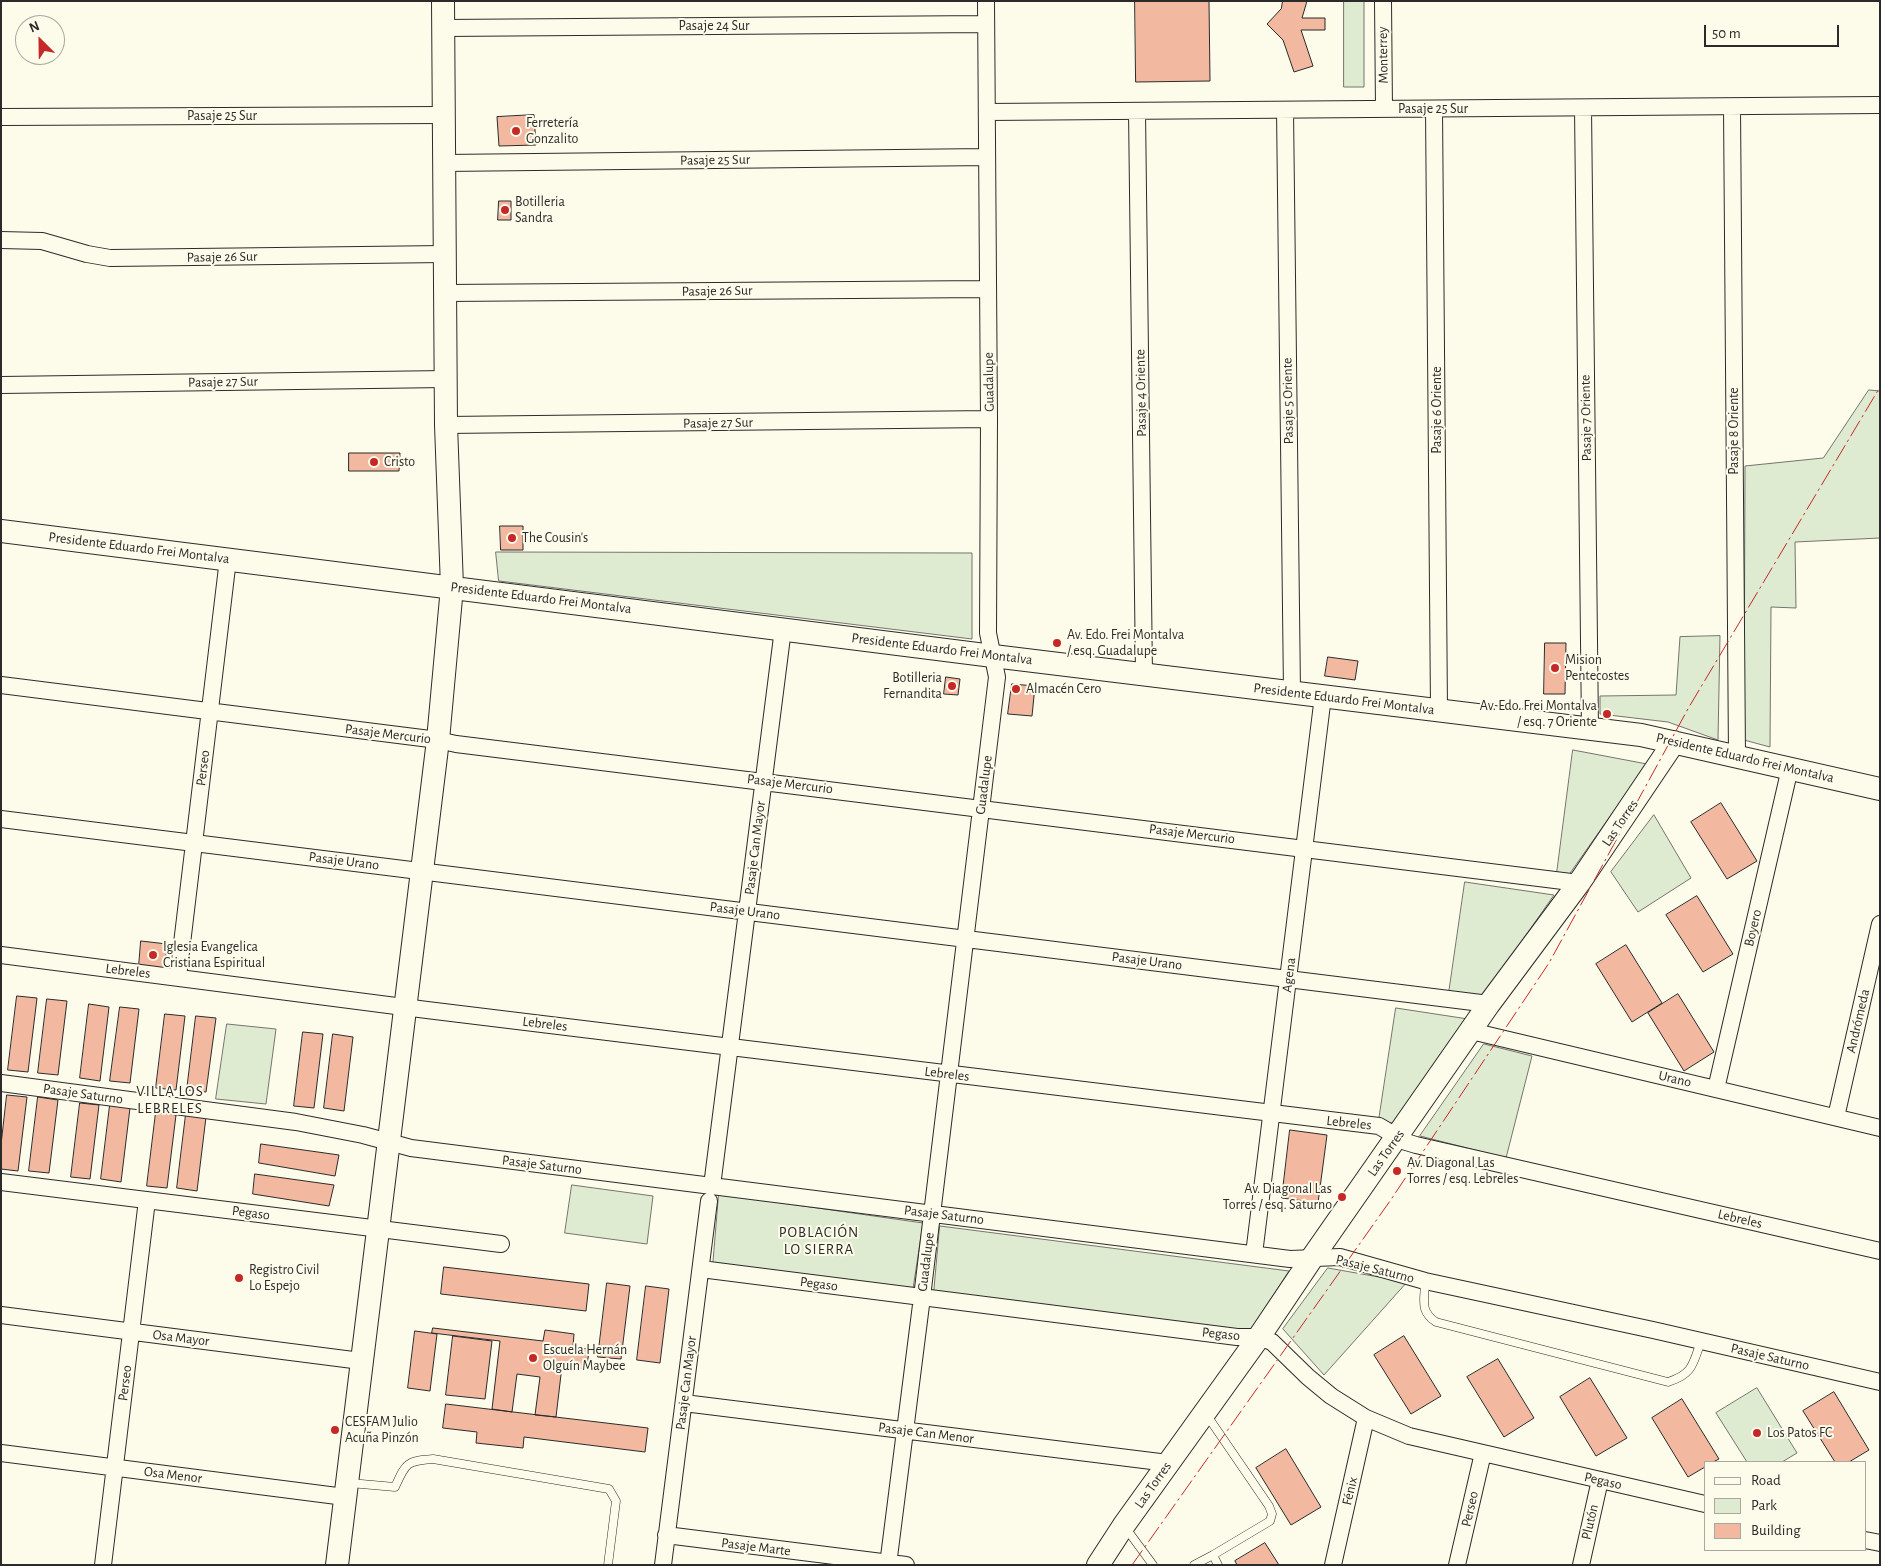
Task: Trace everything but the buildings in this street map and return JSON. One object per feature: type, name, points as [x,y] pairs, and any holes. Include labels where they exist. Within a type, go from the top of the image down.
[{"type":"street","points":[[337,1565],[438,740],[452,587],[446,425],[443,1]]},
{"type":"street","name":"Guadalupe","points":[[888,1564],[997,677],[988,633],[990,419],[986,1]]},
{"type":"street","name":"Monterrey","points":[[1383,1],[1384,109]]},
{"type":"street","name":"Pasaje 24 Sur","points":[[443,28],[986,24]]},
{"type":"street","name":"Pasaje 25 Sur","points":[[986,112],[1880,105]]},
{"type":"street","name":"Pasaje 8 Oriente","points":[[1732,107],[1737,756]]},
{"type":"street","name":"Pasaje 7 Oriente","points":[[1583,108],[1590,729]]},
{"type":"street","name":"Pasaje 6 Oriente","points":[[1434,109],[1439,710]]},
{"type":"street","name":"Pasaje 5 Oriente","points":[[1285,110],[1292,692]]},
{"type":"street","name":"Pasaje 4 Oriente","points":[[1137,111],[1144,674]]},
{"type":"street","name":"Pasaje 25 Sur","points":[[1,117],[443,115]]},
{"type":"street","name":"Pasaje 25 Sur","points":[[444,162],[987,157]]},
{"type":"street","name":"Pasaje 26 Sur","points":[[1,240],[42,241],[87,254],[110,258],[445,254]]},
{"type":"street","name":"Pasaje 26 Sur","points":[[445,293],[988,289]]},
{"type":"street","name":"Pasaje 27 Sur","points":[[1,385],[446,379]]},
{"type":"street","name":"Pasaje 27 Sur","points":[[446,425],[990,419]]},
{"type":"street","name":"Presidente Eduardo Frei Montalva","points":[[1,531],[993,656],[1642,735],[1880,789]]},
{"type":"street","name":"Perseo","points":[[178,977],[228,559]]},
{"type":"street","name":"Pasaje Can Mayor","points":[[663,1565],[783,629]]},
{"type":"street","name":"Pasaje Mercurio","points":[[1,685],[466,745],[1579,883]]},
{"type":"street","name":"Agena","points":[[1254,1254],[1323,696]]},
{"type":"street","name":"Las Torres","points":[[1098,1565],[1124,1525],[1259,1337],[1471,1030],[1579,883],[1674,742]]},
{"type":"street","name":"Boyero","points":[[1716,1089],[1790,768]]},
{"type":"street","name":"Pasaje Urano","points":[[1,819],[1490,1004]]},
{"type":"street","name":"Andrómeda","points":[[1836,1117],[1880,924]]},
{"type":"street","name":"Lebreles","points":[[1,955],[729,1047],[1379,1126],[1406,1142],[1416,1145],[1880,1250]]},
{"type":"street","name":"Urano","points":[[1471,1030],[1880,1128]]},
{"type":"street","name":"Pasaje Saturno","points":[[1,1083],[296,1122],[389,1141],[411,1148],[710,1194],[932,1214],[1290,1259],[1340,1257],[1425,1281],[1880,1382]]},
{"type":"street","name":"Pegaso","points":[[1,1182],[501,1244]]},
{"type":"street","name":"Perseo","points":[[103,1565],[147,1200]]},
{"type":"street","name":"Pegaso","points":[[701,1269],[1237,1337],[1259,1337],[1278,1346],[1320,1388],[1342,1404],[1366,1418],[1409,1436],[1704,1504]]},
{"type":"street","name":"Osa Mayor","points":[[1,1315],[361,1361]]},
{"type":"street","name":"Pasaje Can Menor","points":[[684,1404],[1168,1463]]},
{"type":"street","name":"Fénix","points":[[1333,1565],[1366,1418]]},
{"type":"street","name":"Osa Menor","points":[[1,1453],[115,1467],[346,1490]]},
{"type":"street","name":"Perseo","points":[[1457,1565],[1483,1454]]},
{"type":"street","name":"Plutón","points":[[1581,1565],[1600,1480]]},
{"type":"street","name":"Pasaje Marte","points":[[666,1536],[906,1565]]},
{"type":"street","points":[[1866,1540],[1880,1543]]},
{"type":"lane","points":[[1425,1281],[1423,1309],[1436,1322],[1668,1382],[1681,1378],[1691,1369],[1701,1341]]},
{"type":"lane","points":[[1194,1565],[1270,1521],[1272,1514],[1269,1506],[1204,1412]]},
{"type":"lane","points":[[346,1490],[395,1487],[405,1466],[415,1460],[433,1459],[609,1489],[616,1501],[608,1565]]},
{"type":"lane","points":[[1124,1525],[1153,1565]]},
{"type":"lane","points":[[1213,1555],[1218,1565]]},
{"type":"green space","points":[[1344,1],[1364,1],[1364,87],[1344,87]]},
{"type":"green space","points":[[1869,390],[1880,391],[1880,538],[1795,542],[1796,608],[1771,607],[1770,747],[1744,740],[1745,466],[1823,458]]},
{"type":"green space","points":[[496,552],[972,553],[972,639],[499,581]]},
{"type":"green space","points":[[1720,636],[1718,740],[1668,722],[1600,714],[1600,696],[1676,695],[1680,637]]},
{"type":"green space","points":[[1573,750],[1647,764],[1568,876],[1557,873]]},
{"type":"green space","points":[[1654,815],[1691,878],[1638,912],[1611,872]]},
{"type":"green space","points":[[1465,882],[1554,895],[1482,998],[1449,993]]},
{"type":"green space","points":[[1396,1008],[1468,1019],[1396,1124],[1379,1120]]},
{"type":"green space","points":[[227,1024],[276,1029],[266,1104],[216,1099]]},
{"type":"green space","points":[[1484,1044],[1532,1056],[1506,1158],[1420,1136]]},
{"type":"green space","points":[[572,1185],[653,1196],[647,1244],[565,1233]]},
{"type":"green space","points":[[719,1194],[923,1223],[913,1289],[713,1266]]},
{"type":"green space","points":[[940,1226],[1289,1271],[1250,1331],[934,1293]]},
{"type":"green space","points":[[1328,1268],[1407,1282],[1324,1375],[1283,1329]]},
{"type":"green space","name":"Los Patos FC","points":[[1757,1388],[1797,1453],[1784,1461],[1746,1461],[1716,1413]]},
{"type":"power","points":[[1132,1565],[1390,1201],[1549,963],[1689,707],[1880,387]]},
{"type":"place","name":"Ferretería Gonzalito","points":[[516,131]]},
{"type":"place","name":"Botilleria Sandra","points":[[505,210]]},
{"type":"place","name":"Cristo","points":[[374,462]]},
{"type":"place","name":"The Cousin's","points":[[512,538]]},
{"type":"place","name":"Av. Edo. Frei Montalva / esq. Guadalupe","points":[[1057,643]]},
{"type":"place","name":"Mision Pentecostes","points":[[1555,668]]},
{"type":"place","name":"Botilleria Fernandita","points":[[952,686]]},
{"type":"place","name":"Almacén Cero","points":[[1016,689]]},
{"type":"place","name":"Av. Edo. Frei Montalva / esq. 7 Oriente","points":[[1607,714]]},
{"type":"place","name":"Iglesia Evangelica Cristiana Espiritual","points":[[153,955]]},
{"type":"place","name":"Av. Diagonal Las Torres / esq. Lebreles","points":[[1397,1171]]},
{"type":"place","name":"Av. Diagonal Las Torres / esq. Saturno","points":[[1342,1197]]},
{"type":"place","name":"Registro Civil Lo Espejo","points":[[239,1278]]},
{"type":"place","name":"Escuela Hernán Olguín Maybee","points":[[533,1358]]},
{"type":"place","name":"CESFAM Julio Acuña Pinzón","points":[[335,1430]]},
{"type":"place","name":"Los Patos FC","points":[[1757,1433]]},
{"type":"district","name":"VILLA LOS LEBRELES","points":[[170,1100]]},
{"type":"district","name":"POBLACIÓN LO SIERRA","points":[[819,1240]]}]
